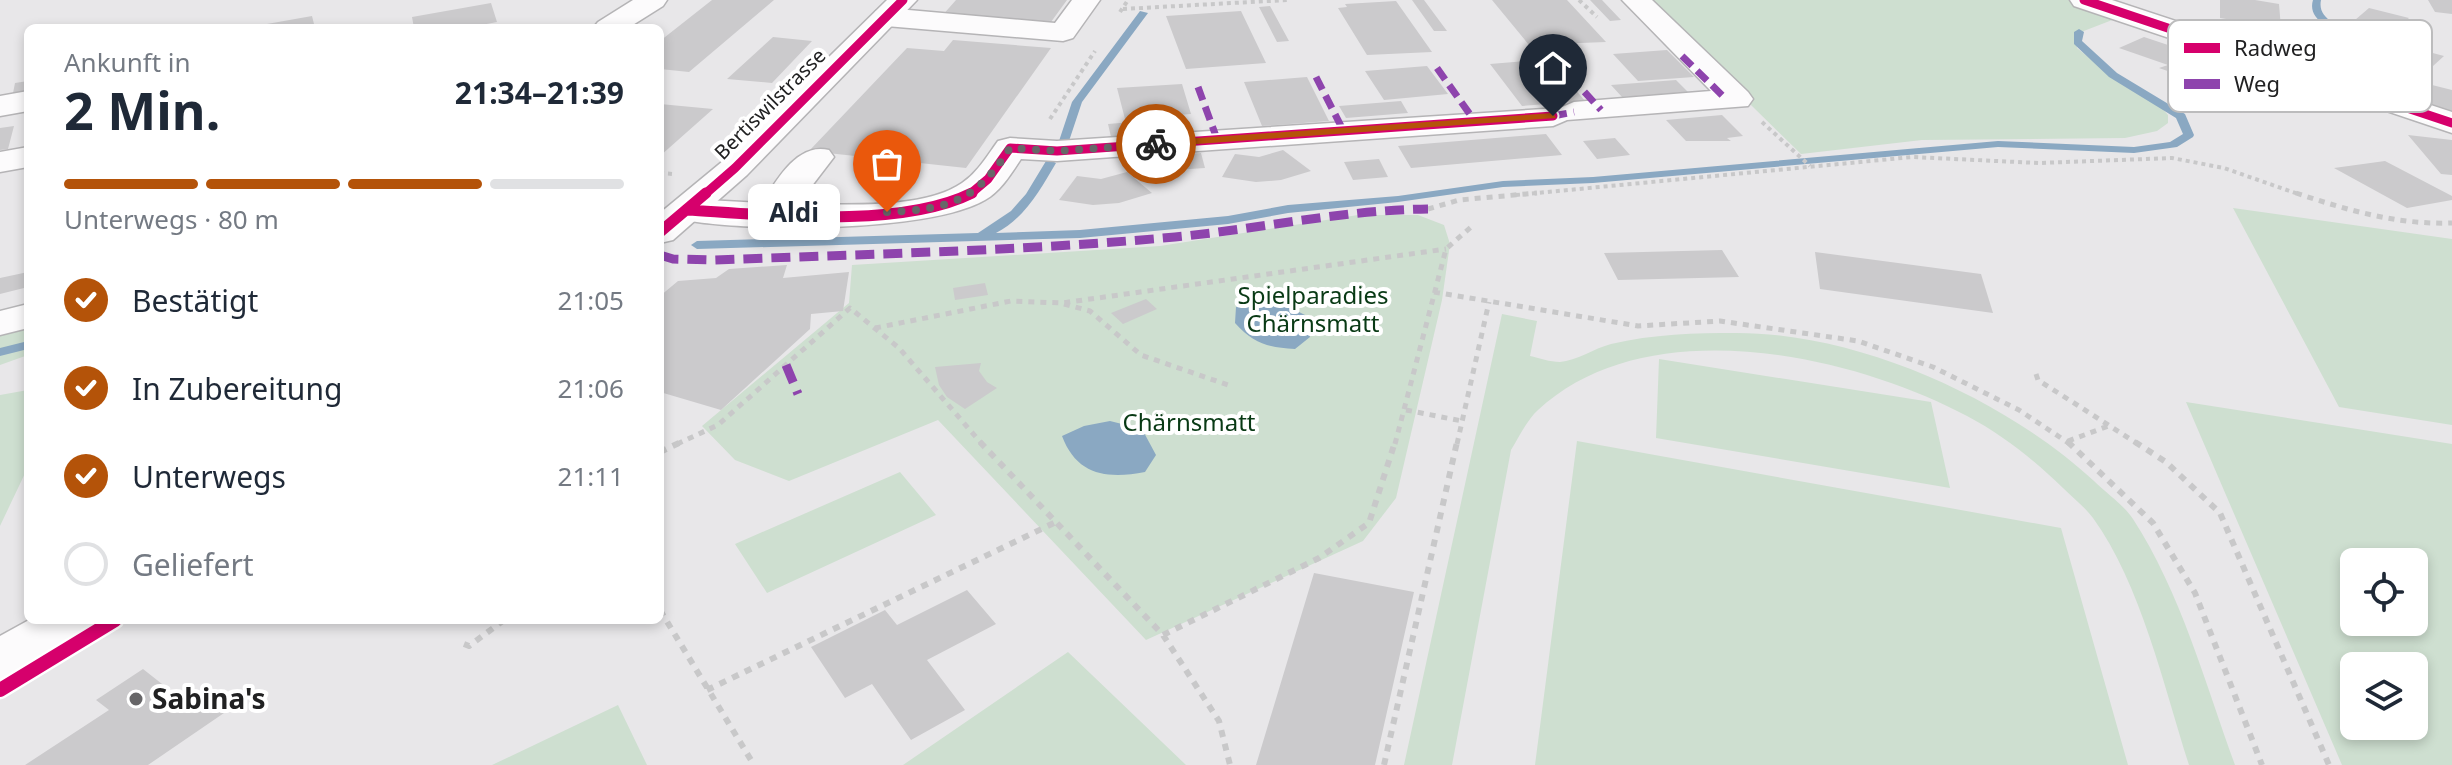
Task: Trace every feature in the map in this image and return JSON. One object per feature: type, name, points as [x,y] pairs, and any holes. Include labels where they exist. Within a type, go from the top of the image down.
[{"type":"street","points":[[614,24],[653,0]]},
{"type":"street","points":[[894,8],[1063,32],[1086,0]]},
{"type":"street","points":[[1636,0],[1737,99]]},
{"type":"street","points":[[2084,0],[2177,20]]},
{"type":"street","name":"Bertiswilstrasse","points":[[664,229],[735,168],[894,8]]},
{"type":"street","points":[[1010,148],[1057,151],[1737,99]]},
{"type":"street","points":[[0,106],[24,102]]},
{"type":"street","points":[[2423,112],[2452,123]]},
{"type":"street","points":[[688,210],[773,214],[913,211],[956,201],[984,184],[1010,148],[1038,122]]},
{"type":"street","points":[[773,214],[788,190],[817,157]]},
{"type":"street","points":[[0,162],[24,158]]},
{"type":"street","points":[[0,323],[24,317]]},
{"type":"street","points":[[0,663],[66,624]]},
{"type":"path","points":[[1114,22],[1128,0]]},
{"type":"path","points":[[1122,9],[1287,0]]},
{"type":"path","points":[[1579,0],[1597,17]]},
{"type":"path","points":[[1038,122],[1096,48]]},
{"type":"path","points":[[1737,99],[1809,166]]},
{"type":"path","points":[[1428,209],[1459,200],[1912,157],[2039,163],[2172,158],[2224,168],[2352,212],[2417,224],[2452,223]]},
{"type":"path","points":[[1163,635],[1319,558],[1369,523],[1406,410],[1446,249],[1471,227]]},
{"type":"path","points":[[874,328],[1011,301],[1062,303],[1446,249]]},
{"type":"path","points":[[1434,292],[1638,326],[1720,321],[1858,341],[1933,367],[2019,410],[2067,441],[2153,523],[2195,593],[2262,765]]},
{"type":"path","points":[[1384,765],[1489,302]]},
{"type":"path","points":[[1062,303],[1090,311],[1141,355],[1228,385]]},
{"type":"path","points":[[664,450],[718,425],[850,308],[899,348],[952,413],[1163,635],[1219,721],[1230,765]]},
{"type":"path","points":[[2036,374],[2038,380],[2166,462],[2220,513],[2329,765]]},
{"type":"path","points":[[1406,410],[1462,421]]},
{"type":"path","points":[[2067,441],[2112,425]]},
{"type":"path","points":[[707,690],[1056,522]]},
{"type":"path","points":[[664,617],[754,765]]},
{"type":"path","points":[[464,644],[469,646],[499,624]]},
{"type":"green space","points":[[1644,0],[2068,0],[2120,17],[2076,34],[2077,48],[2109,74],[2160,106],[2168,115],[2168,123],[2157,131],[2125,138],[1922,140],[1801,154]]},
{"type":"green space","points":[[2233,208],[2452,239],[2452,425],[2339,407]]},
{"type":"green space","name":"Chärnsmatt","points":[[1358,215],[1418,215],[1444,225],[1450,244],[1442,300],[1396,498],[1363,541],[1146,640],[938,420],[789,481],[735,460],[702,426],[849,303],[852,265],[1160,246]]},
{"type":"green space","points":[[1502,314],[1537,321],[1530,356],[1556,362],[1611,344],[1674,335],[1737,333],[1784,336],[1832,345],[1928,376],[2018,423],[2094,481],[2133,519],[2150,547],[2178,608],[2235,765],[2189,765],[2150,637],[2110,544],[2086,510],[2018,449],[1967,416],[1866,375],[1809,360],[1750,352],[1691,351],[1635,360],[1583,379],[1538,410],[1527,424],[1511,450],[1452,765],[1404,765]]},
{"type":"green space","points":[[24,325],[24,356],[0,365],[0,331]]},
{"type":"green space","points":[[1659,359],[1931,402],[1950,488],[1656,438]]},
{"type":"green space","points":[[24,391],[24,475],[0,526],[0,395]]},
{"type":"green space","points":[[2186,402],[2452,444],[2452,765],[2342,765]]},
{"type":"green space","points":[[1577,441],[2061,528],[2128,765],[1535,765]]},
{"type":"green space","points":[[900,472],[936,515],[767,593],[735,544]]},
{"type":"green space","points":[[1068,652],[1186,765],[903,765]]},
{"type":"green space","points":[[618,705],[647,765],[492,765]]},
{"type":"water","points":[[1281,303],[1305,315],[1310,337],[1295,349],[1269,345],[1248,336],[1235,323],[1236,307]]},
{"type":"water","points":[[1110,421],[1142,429],[1156,455],[1145,472],[1119,475],[1095,472],[1085,467],[1068,449],[1062,436],[1084,426]]},
{"type":"building","points":[[712,0],[774,0],[689,72],[664,69],[664,38]]},
{"type":"building","points":[[956,0],[1067,0],[1051,22],[941,17]]},
{"type":"building","points":[[1412,0],[1424,0],[1447,31],[1434,31]]},
{"type":"building","points":[[1492,0],[1567,0],[1606,42],[1529,45]]},
{"type":"building","points":[[1590,0],[1602,0],[1621,20],[1610,21]]},
{"type":"building","points":[[2220,0],[2279,4],[2280,20],[2220,18]]},
{"type":"building","points":[[2428,0],[2452,0],[2452,14],[2435,12]]},
{"type":"building","points":[[1396,1],[1432,52],[1367,55],[1338,8],[1347,7],[1345,4]]},
{"type":"building","points":[[491,3],[497,22],[413,24],[412,17]]},
{"type":"building","points":[[1270,6],[1289,41],[1277,42],[1259,7]]},
{"type":"building","points":[[2369,8],[2409,18],[2407,20],[2355,20]]},
{"type":"building","points":[[1241,11],[1266,63],[1186,69],[1166,16]]},
{"type":"building","points":[[312,16],[314,24],[267,24]]},
{"type":"building","points":[[773,37],[812,41],[772,83],[727,79]]},
{"type":"building","points":[[2144,37],[2168,45],[2168,65],[2119,48]]},
{"type":"building","points":[[953,40],[1051,48],[966,168],[809,151],[907,48],[944,51]]},
{"type":"building","points":[[1667,50],[1694,77],[1638,81],[1613,54]]},
{"type":"building","points":[[2432,53],[2444,56],[2433,66]]},
{"type":"building","points":[[1550,59],[1585,101],[1522,106],[1490,64]]},
{"type":"building","points":[[1427,66],[1448,94],[1384,100],[1365,71]]},
{"type":"building","points":[[1307,77],[1329,121],[1262,126],[1244,82]]},
{"type":"building","points":[[1676,80],[1688,92],[1622,97],[1611,85]]},
{"type":"building","points":[[24,82],[24,96],[12,98],[15,83]]},
{"type":"building","points":[[1182,84],[1191,114],[1125,119],[1117,88]]},
{"type":"building","points":[[2432,85],[2452,90],[2452,111],[2432,106]]},
{"type":"building","points":[[1401,101],[1408,113],[1346,118],[1339,106]]},
{"type":"building","points":[[664,104],[713,109],[664,152]]},
{"type":"building","points":[[1722,115],[1743,136],[1727,138],[1731,141],[1686,141],[1666,120]]},
{"type":"building","points":[[1156,120],[1160,132],[1111,137],[1108,124]]},
{"type":"building","points":[[14,126],[8,149],[0,150],[0,128]]},
{"type":"building","points":[[1546,134],[1562,155],[1411,168],[1398,146]]},
{"type":"building","points":[[2408,135],[2452,140],[2452,175],[2441,174]]},
{"type":"building","points":[[1615,138],[1630,155],[1597,159],[1583,141]]},
{"type":"building","points":[[1283,150],[1311,171],[1281,180],[1256,182],[1222,177],[1235,154],[1259,157]]},
{"type":"building","points":[[1201,153],[1205,168],[1175,170],[1171,155]]},
{"type":"building","points":[[1160,156],[1163,171],[1134,173],[1131,158]]},
{"type":"building","points":[[1379,159],[1388,177],[1353,180],[1344,162]]},
{"type":"building","points":[[2385,161],[2452,196],[2452,200],[2407,208],[2334,168]]},
{"type":"building","points":[[1127,172],[1152,193],[1119,203],[1093,205],[1059,200],[1077,176],[1101,179]]},
{"type":"building","points":[[1722,250],[1739,277],[1618,280],[1604,253]]},
{"type":"building","points":[[1815,252],[1981,274],[1993,313],[1820,289]]},
{"type":"building","points":[[787,265],[783,278],[849,272],[843,311],[811,314],[810,329],[721,410],[664,393],[664,293],[678,281],[716,278],[729,269]]},
{"type":"building","points":[[24,273],[24,288],[0,294],[0,278]]},
{"type":"building","points":[[985,283],[988,295],[955,300],[953,288]]},
{"type":"building","points":[[1146,299],[1157,309],[1123,324],[1111,313]]},
{"type":"building","points":[[981,363],[979,371],[987,382],[997,388],[965,409],[947,397],[939,385],[935,367]]},
{"type":"building","points":[[1314,573],[1414,592],[1375,765],[1256,765]]},
{"type":"building","points":[[967,590],[996,624],[927,660],[965,710],[911,740],[872,684],[845,698],[811,647],[885,610],[897,625]]},
{"type":"building","points":[[143,669],[176,695],[190,687],[224,713],[148,765],[25,765],[109,710],[96,700]]},
{"type":"waterway","points":[[2317,0],[2315,8],[2318,16],[2324,20]]},
{"type":"waterway","points":[[1063,144],[1077,102],[1143,13]]},
{"type":"waterway","points":[[2079,32],[2077,42],[2113,75],[2168,108]]},
{"type":"waterway","points":[[697,245],[1080,234],[1228,220],[1288,209],[1398,199],[1503,184],[1593,180],[1998,144],[2134,150],[2173,145],[2189,135],[2181,116],[2174,112]]},
{"type":"waterway","points":[[984,234],[1016,214],[1050,163]]},
{"type":"waterway","points":[[0,352],[24,346]]},
{"type":"marked path","points":[[1682,56],[1727,100]]},
{"type":"marked path","points":[[1556,61],[1601,110]]},
{"type":"marked path","points":[[1437,68],[1474,120]]},
{"type":"marked path","points":[[1316,77],[1343,130]]},
{"type":"marked path","points":[[1198,87],[1217,139]]},
{"type":"marked path","points":[[1553,116],[1574,112]]},
{"type":"marked path","points":[[664,256],[714,260],[1060,246],[1207,234],[1332,215],[1428,209]]},
{"type":"marked path","points":[[786,365],[798,394]]},
{"type":"cycle path","points":[[664,229],[735,168],[903,0]]},
{"type":"cycle path","points":[[2084,0],[2168,28]]},
{"type":"cycle path","points":[[2419,112],[2452,123]]},
{"type":"cycle path","points":[[688,210],[834,215],[875,214],[946,204],[977,190],[998,168],[1010,148],[1057,151],[1553,116]]},
{"type":"cycle path","points":[[0,690],[108,624]]},
{"type":"way so far","points":[[887,212],[931,208],[969,195],[993,174],[1010,148],[1057,151],[1156,144]]},
{"type":"place","name":"Aldi","points":[[887,212]]},
{"type":"place","name":"Sabina's","points":[[136,699]]},
{"type":"route","points":[[1156,144],[1553,116]]},
{"type":"park label","name":"Spielparadies Chärnsmatt","points":[[1313,310]]}]
